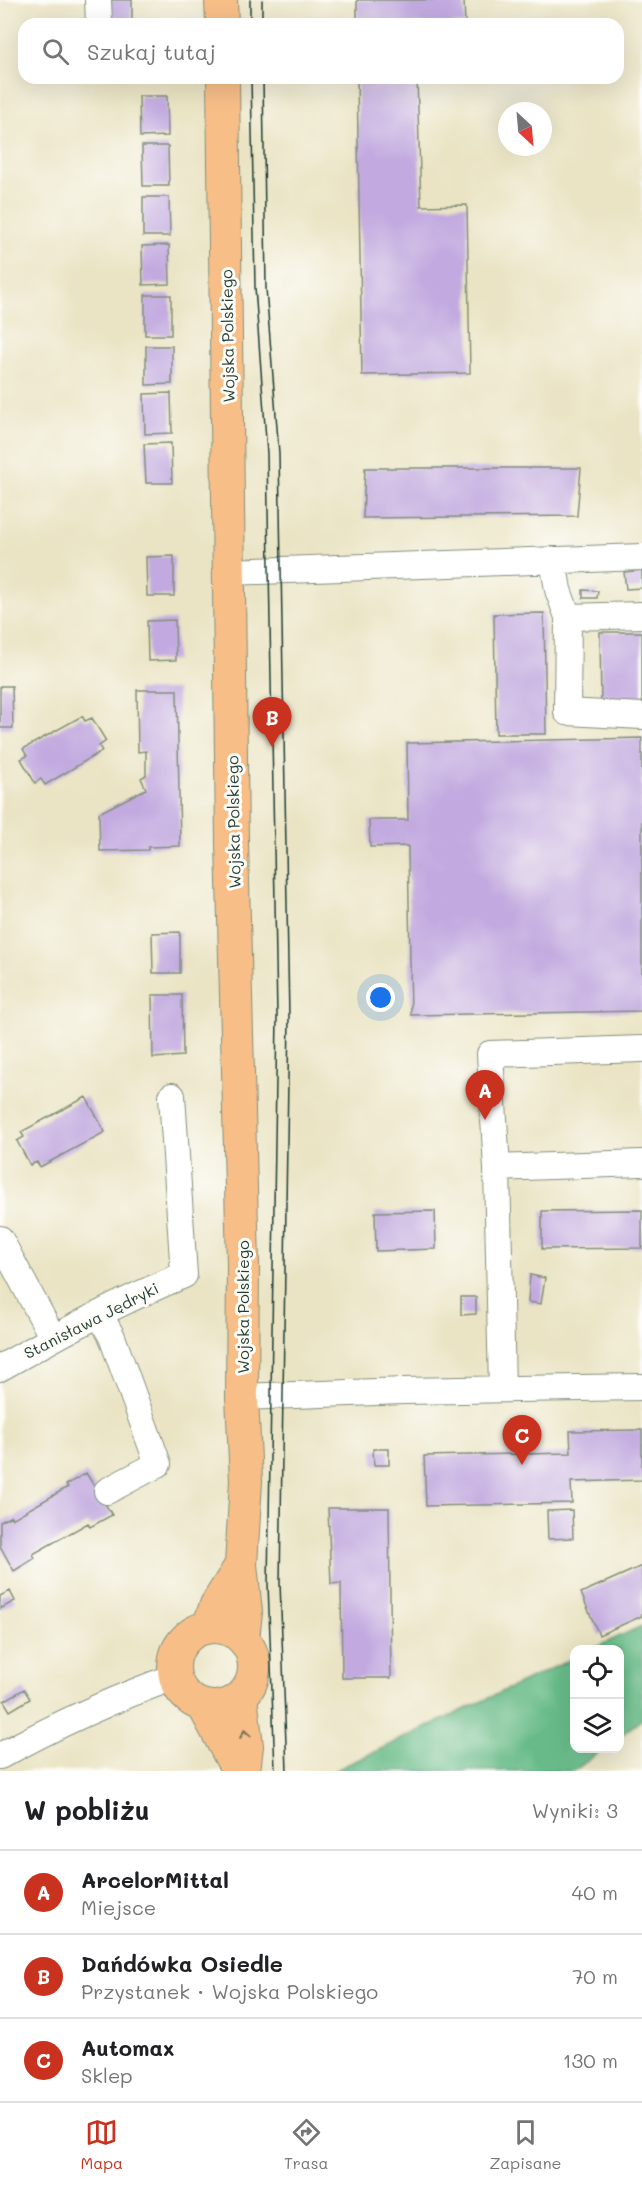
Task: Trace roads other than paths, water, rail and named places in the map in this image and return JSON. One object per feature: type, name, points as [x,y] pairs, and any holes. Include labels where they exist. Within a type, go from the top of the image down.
[{"type":"main road","points":[[221,0],[222,18]]},
{"type":"main road","name":"Wojska Polskiego","points":[[223,84],[232,843],[244,1313],[242,1397],[246,1481],[241,1565],[246,1612],[243,1639]]},
{"type":"main road","name":"Wojska Polskiego","points":[[208,1627],[216,1605],[241,1565]]},
{"type":"main road","points":[[208,1627],[227,1629],[243,1639],[253,1656],[254,1666],[250,1685],[241,1697],[226,1706],[215,1708],[204,1707],[190,1701],[180,1690],[174,1677],[175,1655],[180,1644],[197,1630],[208,1627]]},
{"type":"main road","points":[[241,1697],[247,1746],[244,1771]]},
{"type":"main road","points":[[204,1707],[238,1771]]},
{"type":"street","points":[[98,0],[99,18]]},
{"type":"street","points":[[230,572],[642,557]]},
{"type":"street","points":[[553,560],[558,590],[568,617],[567,712],[642,716]]},
{"type":"street","points":[[568,617],[642,615]]},
{"type":"street","points":[[502,1389],[497,1168],[490,1054],[642,1049]]},
{"type":"street","name":"Stanisława Jędryki","points":[[0,1368],[137,1294],[184,1275],[171,1096]]},
{"type":"street","points":[[497,1168],[642,1162]]},
{"type":"street","points":[[0,1239],[53,1338]]},
{"type":"street","points":[[100,1315],[112,1336],[158,1464],[107,1491]]},
{"type":"street","points":[[242,1397],[642,1387]]},
{"type":"street","points":[[0,1756],[58,1724],[174,1677]]},
{"type":"tram line","points":[[250,0],[250,18]]},
{"type":"tram line","points":[[262,0],[262,18]]},
{"type":"tram line","points":[[251,84],[255,287],[267,454],[277,1016],[268,1584],[275,1771]]},
{"type":"tram line","points":[[263,84],[266,288],[279,453],[289,1017],[280,1583],[287,1771]]},
{"type":"place","name":"Dańdówka Osiedle","points":[[272,747]]},
{"type":"place","name":"ArcelorMittal","points":[[485,1120]]},
{"type":"place","name":"Automax","points":[[522,1465]]}]
